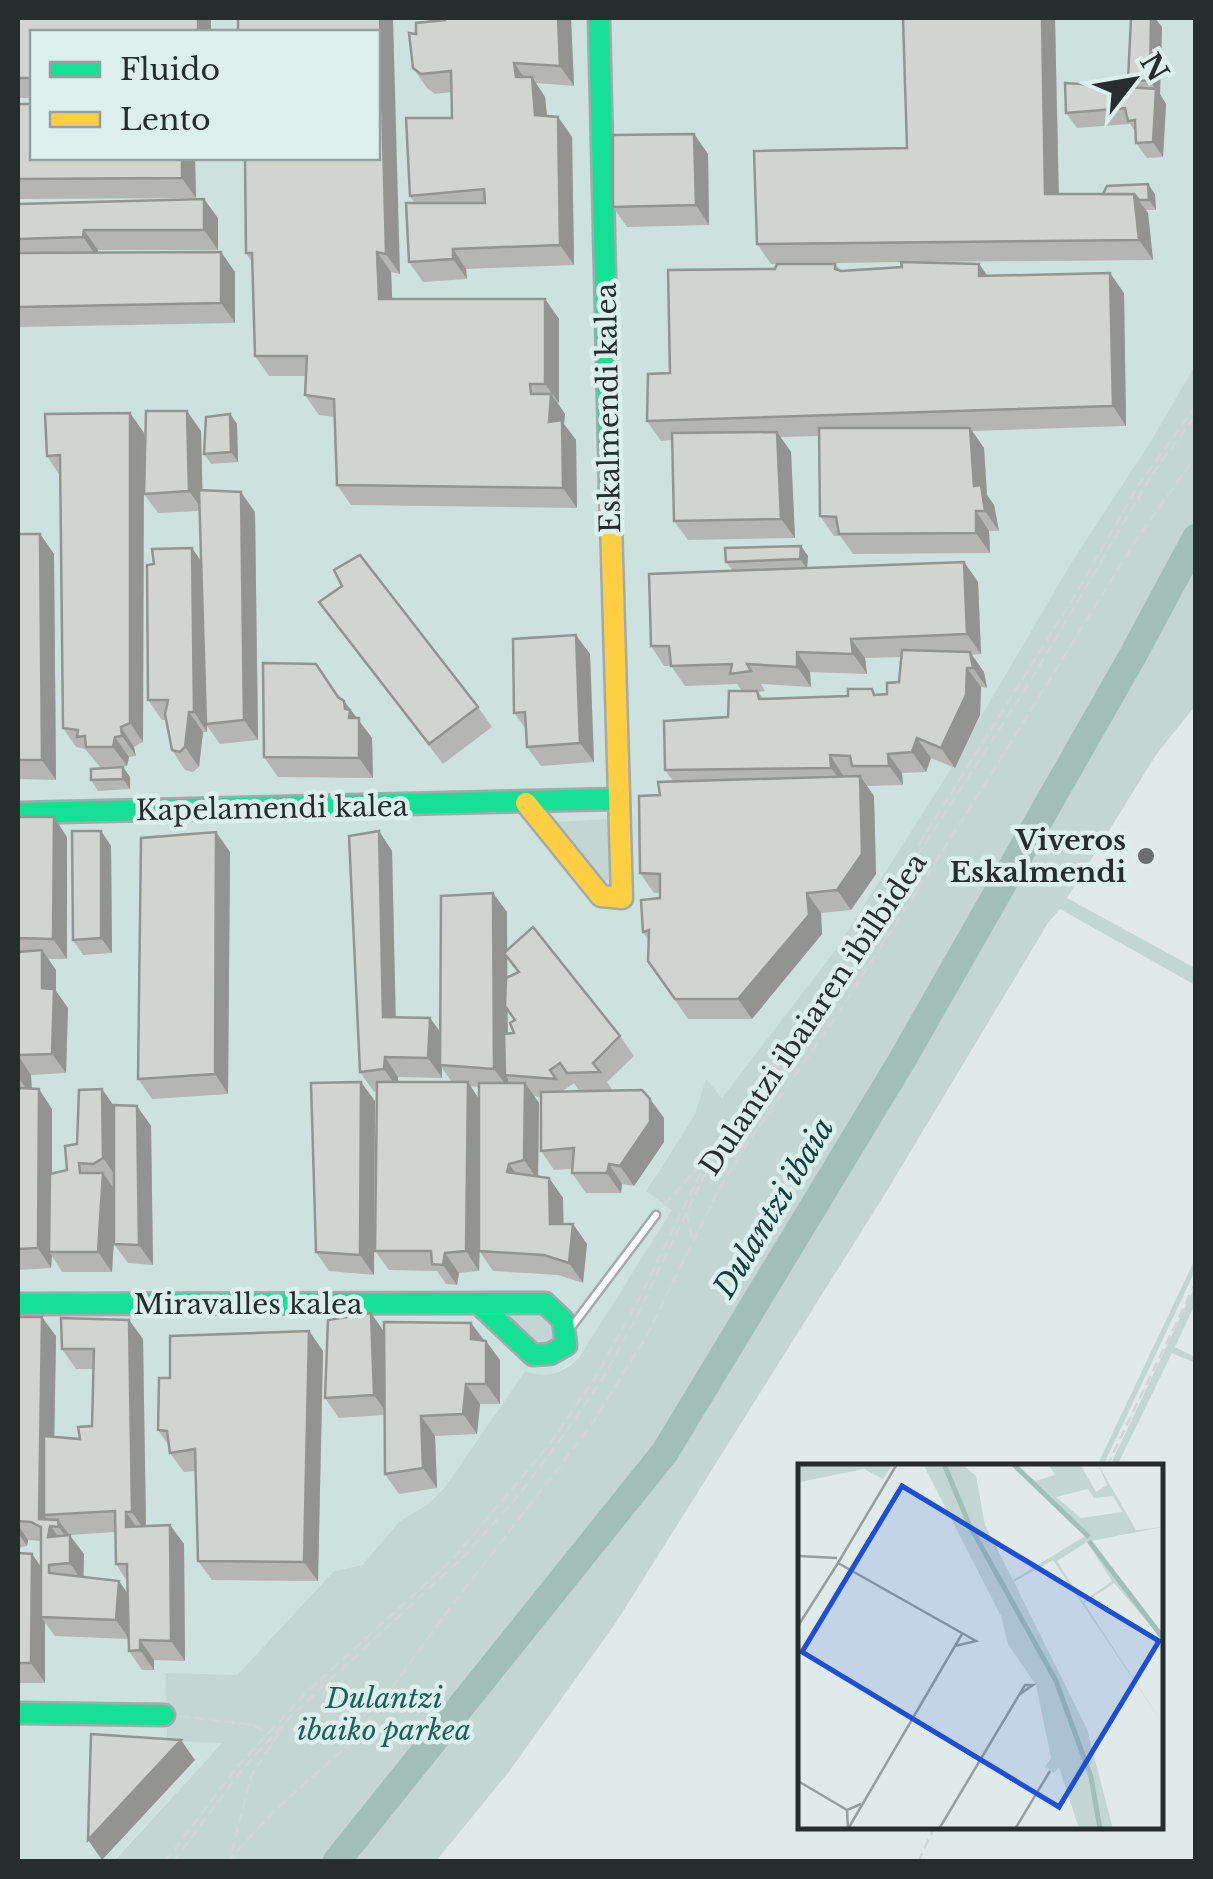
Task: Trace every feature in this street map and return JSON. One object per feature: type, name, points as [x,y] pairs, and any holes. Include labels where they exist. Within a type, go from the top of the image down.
[{"type":"street","name":"Eskalmendi kalea","points":[[599,18],[616,799]]},
{"type":"street","points":[[526,803],[600,896],[622,898],[616,799]]},
{"type":"street","name":"Kapelamendi kalea","points":[[18,812],[616,799]]},
{"type":"street","name":"Miravalles kalea","points":[[18,1304],[545,1303],[560,1313],[569,1330]]},
{"type":"street","points":[[479,1304],[533,1355],[550,1354],[566,1345],[569,1330]]},
{"type":"street","points":[[18,1713],[164,1715]]},
{"type":"lane","points":[[569,1330],[656,1215]]},
{"type":"path","points":[[664,1205],[710,1154],[898,878],[1068,608],[1139,484],[1196,406]]},
{"type":"path","name":"Dulantzi ibaiaren ibilbidea","points":[[172,1862],[242,1771],[290,1718],[464,1556],[514,1502],[602,1380],[712,1159],[824,1000],[1030,682],[1153,473],[1196,416]]},
{"type":"path","points":[[227,1862],[276,1808],[353,1740],[590,1427],[646,1337],[747,1144],[839,1012],[1138,537],[1196,456]]},
{"type":"path","points":[[165,1862],[236,1767],[306,1693],[453,1559],[549,1445],[595,1378],[630,1315],[710,1154]]},
{"type":"path","points":[[686,1211],[692,1243]]},
{"type":"path","points":[[1108,1464],[1196,1282]]},
{"type":"path","points":[[164,1715],[224,1719],[254,1725],[268,1734]]},
{"type":"path","points":[[232,1856],[251,1776],[290,1718]]},
{"type":"path","points":[[918,1862],[933,1829]]},
{"type":"shaded area","points":[[18,18],[1195,18],[1195,365],[1151,441],[1071,563],[940,786],[836,949],[722,1099],[706,1080],[695,1114],[646,1190],[673,1209],[578,1359],[541,1377],[525,1371],[445,1487],[428,1504],[400,1521],[362,1565],[334,1571],[237,1675],[223,1742],[113,1861],[18,1861]]},
{"type":"green space","name":"Dulantzi ibaiko parkea","points":[[1195,365],[1195,706],[1156,755],[1067,898],[1195,968],[1195,985],[1060,909],[615,1624],[508,1773],[436,1861],[113,1862],[222,1743],[167,1741],[166,1673],[237,1675],[334,1571],[362,1565],[400,1521],[428,1504],[445,1487],[525,1371],[553,1374],[578,1359],[672,1210],[646,1191],[695,1114],[706,1079],[722,1098],[836,949],[940,786],[1071,563],[1151,441]]},
{"type":"green space","points":[[606,819],[611,826],[612,878],[603,882],[557,829],[557,822]]},
{"type":"green space","points":[[1195,1259],[1195,1271],[1104,1464],[1098,1464]]},
{"type":"green space","points":[[1195,1286],[1195,1304],[1175,1347],[1195,1357],[1195,1363],[1172,1353],[1118,1464],[1111,1464]]},
{"type":"green space","points":[[508,1313],[551,1320],[557,1335],[553,1343],[539,1345],[527,1340],[506,1319]]},
{"type":"building","points":[[18,18],[198,18],[198,30],[30,30],[30,78],[18,78]]},
{"type":"building","points":[[238,18],[380,18],[386,254],[377,252],[379,299],[545,299],[545,384],[530,384],[531,394],[551,394],[549,422],[562,420],[563,488],[337,485],[334,399],[305,395],[307,356],[255,356],[252,253],[246,253],[245,160],[380,160],[380,30],[238,30]]},
{"type":"building","points":[[445,18],[558,18],[560,66],[514,63],[516,77],[532,77],[535,115],[558,117],[560,245],[453,249],[453,259],[409,262],[406,203],[485,203],[484,189],[410,196],[406,118],[452,118],[451,71],[421,74],[413,68],[409,33],[416,34],[416,23]]},
{"type":"building","points":[[903,18],[1042,18],[1045,194],[1134,194],[1139,240],[757,244],[754,151],[907,148]]},
{"type":"building","points":[[1131,18],[1151,18],[1150,81],[1128,80]]},
{"type":"building","points":[[1065,83],[1156,89],[1153,142],[1136,143],[1135,120],[1128,121],[1125,108],[1066,113]]},
{"type":"building","points":[[18,104],[30,104],[30,160],[182,160],[182,178],[18,179]]},
{"type":"building","points":[[694,134],[696,205],[613,207],[613,135]]},
{"type":"building","points":[[1148,184],[1149,200],[1139,200],[1134,194],[1103,194],[1107,186]]},
{"type":"building","points":[[204,199],[204,230],[84,230],[83,237],[18,239],[18,204]]},
{"type":"building","points":[[221,252],[221,303],[18,307],[18,253]]},
{"type":"building","points":[[901,262],[979,264],[979,276],[1110,273],[1113,406],[647,421],[648,374],[670,373],[668,270],[835,264],[835,269],[841,271],[902,267]]},
{"type":"building","points":[[146,411],[187,411],[189,491],[144,494]]},
{"type":"building","points":[[130,413],[130,723],[121,727],[122,736],[115,737],[113,747],[86,747],[85,736],[77,737],[78,730],[63,728],[60,455],[47,456],[45,414]]},
{"type":"building","points":[[230,414],[231,452],[204,454],[206,417]]},
{"type":"building","points":[[819,428],[970,428],[974,486],[981,485],[985,511],[976,511],[976,533],[839,534],[836,517],[820,516]]},
{"type":"building","points":[[777,432],[781,519],[674,521],[672,433]]},
{"type":"building","points":[[199,490],[241,492],[244,720],[206,724]]},
{"type":"building","points":[[18,534],[40,534],[42,760],[18,760]]},
{"type":"building","points":[[801,546],[800,559],[726,562],[725,548]]},
{"type":"building","points":[[192,548],[194,712],[189,712],[185,747],[180,752],[172,750],[165,714],[168,700],[148,700],[147,565],[154,564],[152,549]]},
{"type":"building","points":[[360,555],[478,707],[429,744],[319,602],[342,586],[334,570]]},
{"type":"building","points":[[964,562],[967,634],[851,639],[853,654],[797,652],[797,667],[747,664],[751,671],[730,674],[732,664],[671,666],[669,646],[651,646],[649,574]]},
{"type":"building","points":[[576,635],[580,743],[527,747],[525,712],[514,713],[513,639]]},
{"type":"building","points":[[902,650],[970,652],[973,668],[967,668],[966,695],[941,748],[917,738],[912,752],[888,754],[889,766],[852,766],[850,756],[830,755],[831,768],[665,770],[664,721],[728,717],[729,691],[757,691],[759,699],[848,696],[848,689],[872,689],[874,695],[887,694],[887,683],[899,682]]},
{"type":"building","points":[[263,663],[316,664],[344,701],[345,709],[350,710],[349,718],[359,718],[359,758],[264,757]]},
{"type":"building","points":[[123,767],[123,779],[91,780],[91,769]]},
{"type":"building","points":[[860,776],[862,854],[837,890],[807,893],[809,915],[738,999],[675,999],[648,961],[649,930],[643,932],[641,900],[660,898],[660,874],[640,873],[639,796],[660,795],[658,782]]},
{"type":"building","points":[[18,817],[54,817],[53,939],[18,938]]},
{"type":"building","points":[[72,831],[101,831],[101,938],[73,940]]},
{"type":"building","points":[[379,831],[383,1017],[430,1018],[428,1058],[385,1057],[384,1069],[360,1072],[349,836]]},
{"type":"building","points":[[216,832],[215,1074],[138,1079],[141,838]]},
{"type":"building","points":[[493,893],[494,1069],[440,1065],[441,896]]},
{"type":"building","points":[[533,927],[620,1036],[593,1063],[600,1072],[567,1073],[560,1063],[550,1070],[556,1079],[505,1075],[504,1034],[514,1033],[510,1023],[515,1020],[505,1006],[506,978],[519,972],[504,953]]},
{"type":"building","points":[[42,950],[42,988],[54,989],[52,1054],[18,1055],[18,952]]},
{"type":"building","points":[[361,1082],[360,1255],[316,1252],[311,1083]]},
{"type":"building","points":[[377,1082],[468,1082],[466,1251],[445,1253],[443,1265],[432,1264],[431,1251],[375,1251]]},
{"type":"building","points":[[479,1083],[525,1083],[524,1160],[509,1164],[507,1172],[549,1178],[550,1224],[573,1224],[569,1263],[544,1255],[479,1251]]},
{"type":"building","points":[[18,1088],[39,1089],[38,1248],[18,1249]]},
{"type":"building","points":[[102,1089],[103,1158],[93,1164],[79,1163],[80,1173],[103,1173],[98,1252],[49,1252],[50,1174],[67,1170],[65,1146],[77,1144],[79,1090]]},
{"type":"building","points":[[642,1090],[650,1099],[650,1122],[620,1166],[609,1164],[607,1173],[572,1173],[574,1148],[541,1151],[541,1092]]},
{"type":"building","points":[[114,1105],[137,1106],[139,1245],[114,1244]]},
{"type":"building","points":[[371,1313],[374,1395],[325,1398],[328,1320]]},
{"type":"building","points":[[18,1317],[42,1317],[39,1519],[58,1520],[59,1527],[50,1526],[48,1537],[70,1535],[70,1563],[49,1565],[49,1573],[119,1581],[116,1620],[41,1617],[41,1527],[18,1521]]},
{"type":"building","points":[[61,1318],[129,1320],[132,1512],[126,1512],[126,1527],[170,1525],[171,1641],[140,1640],[140,1650],[129,1651],[127,1564],[116,1564],[115,1511],[44,1515],[44,1436],[80,1439],[78,1427],[92,1426],[94,1349],[62,1349]]},
{"type":"building","points":[[384,1322],[471,1323],[471,1339],[486,1341],[486,1384],[466,1384],[463,1414],[421,1416],[423,1468],[385,1474]]},
{"type":"building","points":[[309,1331],[304,1562],[198,1561],[195,1449],[170,1453],[167,1431],[158,1430],[159,1378],[170,1378],[170,1336]]},
{"type":"building","points":[[18,1553],[32,1554],[31,1663],[18,1663]]},
{"type":"building","points":[[91,1734],[181,1740],[88,1840]]},
{"type":"waterway","name":"Dulantzi ibaia","points":[[336,1862],[665,1452],[901,1062],[1196,538]]},
{"type":"traffic: fast","points":[[599,18],[610,488]]},
{"type":"traffic: fast","points":[[18,813],[617,799]]},
{"type":"traffic: fast","points":[[18,1304],[545,1303],[563,1320],[566,1345],[550,1354],[533,1355],[479,1304]]},
{"type":"traffic: fast","points":[[18,1713],[164,1715]]},
{"type":"traffic: slow","points":[[526,803],[601,896],[622,898],[610,488]]},
{"type":"place","name":"Viveros Eskalmendi","points":[[1146,856]]}]
